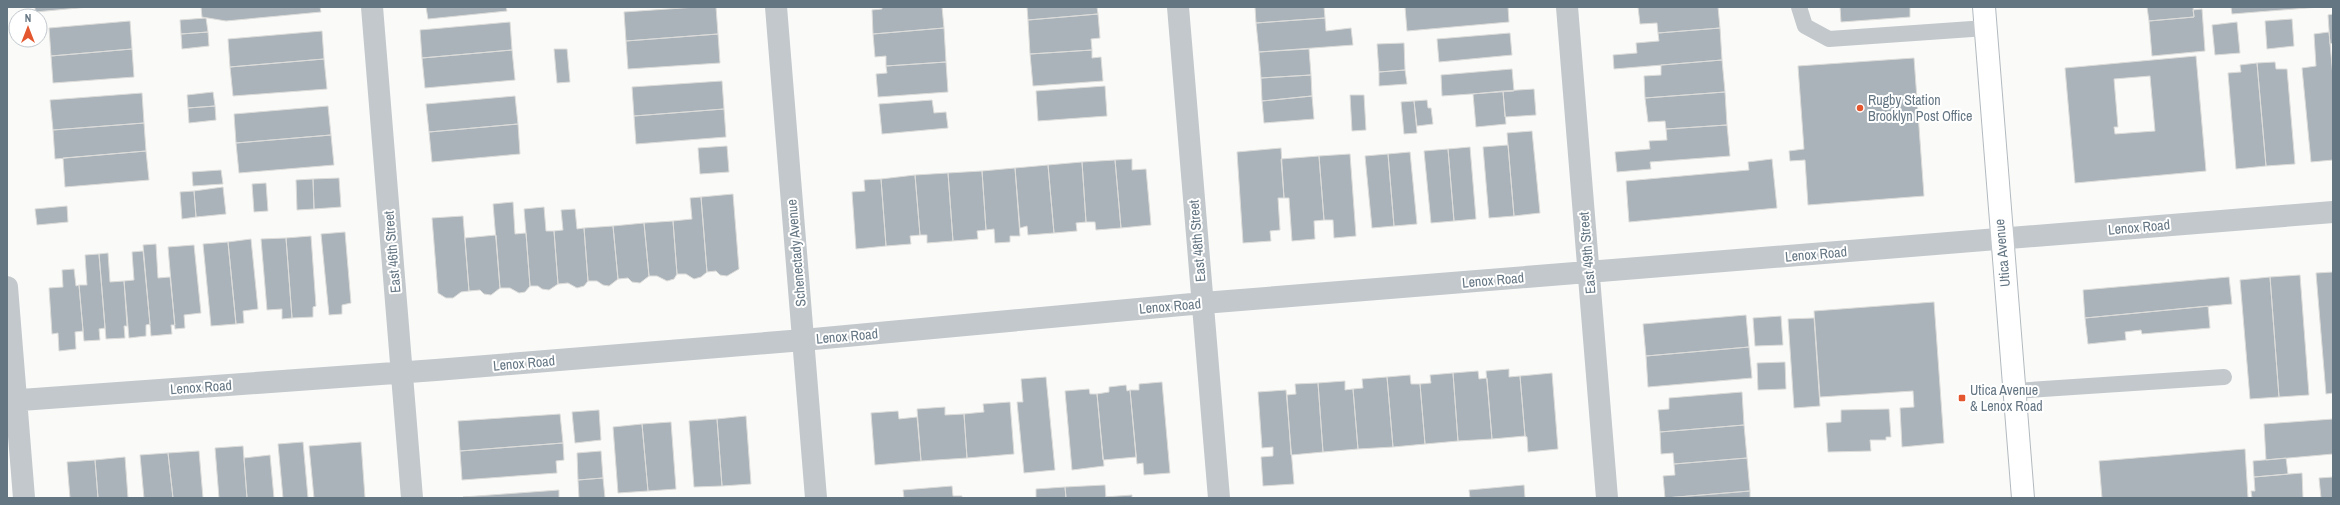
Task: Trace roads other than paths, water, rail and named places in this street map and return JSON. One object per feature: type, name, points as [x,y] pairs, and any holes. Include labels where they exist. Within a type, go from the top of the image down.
[{"type":"main road","name":"Utica Avenue","points":[[1985,17],[2001,238],[2023,498]]},
{"type":"street","name":"East 46th Street","points":[[372,7],[412,498]]},
{"type":"street","name":"Schenectady Avenue","points":[[776,7],[816,498]]},
{"type":"street","name":"East 48th Street","points":[[1178,7],[1219,498]]},
{"type":"street","name":"East 49th Street","points":[[1567,7],[1608,498]]},
{"type":"street","name":"Lenox Road","points":[[12,400],[402,373],[803,340],[1203,303],[2333,212]]},
{"type":"street","points":[[7,287],[12,400],[24,498]]},
{"type":"lane","points":[[1799,7],[1805,26],[1828,39],[1985,17]]},
{"type":"lane","points":[[2014,391],[2224,377]]},
{"type":"place","name":"Rugby Station Brooklyn Post Office","points":[[1860,108]]},
{"type":"place","name":"Utica Avenue & Lenox Road","points":[[1962,398]]}]
